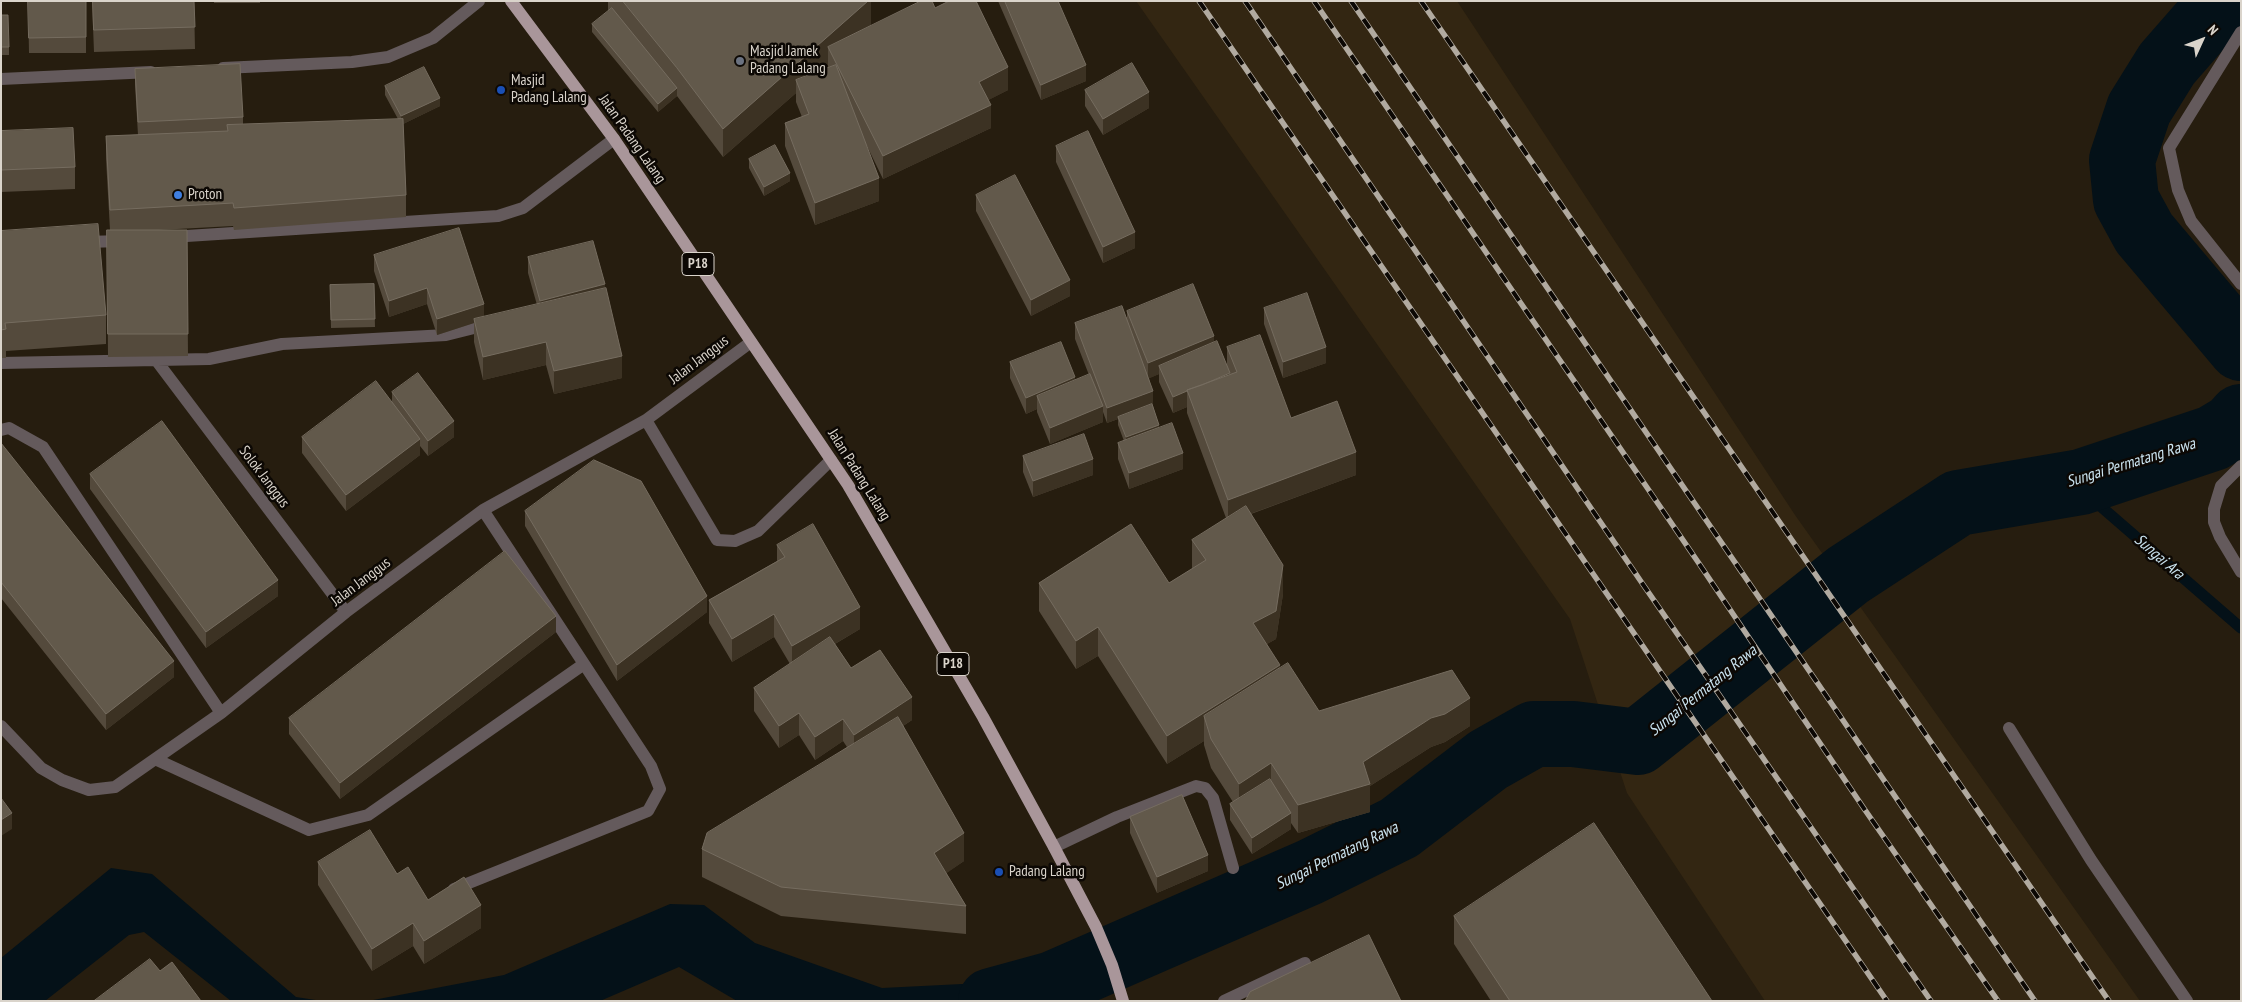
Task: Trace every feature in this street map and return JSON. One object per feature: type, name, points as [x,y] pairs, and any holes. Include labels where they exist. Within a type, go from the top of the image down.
[{"type":"main road","name":"Jalan Padang Lalang","points":[[510,1],[614,139],[848,484],[983,717],[1054,847],[1096,927],[1112,965],[1122,997]]},
{"type":"street","points":[[206,69],[352,62],[388,57],[433,38],[479,1]]},
{"type":"street","points":[[2241,32],[2169,148],[2178,190],[2191,221],[2241,284]]},
{"type":"street","points":[[1,79],[167,71]]},
{"type":"street","points":[[160,238],[498,216],[523,208],[614,139]]},
{"type":"street","points":[[71,242],[140,240]]},
{"type":"street","points":[[1,363],[209,359],[282,344],[446,335],[501,321]]},
{"type":"street","name":"Jalan Janggus","points":[[1,726],[41,768],[62,780],[89,790],[115,787],[221,713],[346,612],[483,510],[646,420],[751,342]]},
{"type":"street","name":"Solok Janggus","points":[[156,360],[346,612]]},
{"type":"street","points":[[646,420],[717,540],[735,541],[758,531],[831,460]]},
{"type":"street","points":[[1,430],[9,428],[43,447],[221,713]]},
{"type":"street","points":[[2241,466],[2221,486],[2214,510],[2214,522],[2220,537],[2241,572]]},
{"type":"street","points":[[438,896],[648,811],[660,789],[651,766],[483,510]]},
{"type":"street","points":[[155,759],[309,830],[368,815],[584,664]]},
{"type":"street","points":[[2009,728],[2091,860],[2187,1001]]},
{"type":"street","points":[[1054,847],[1117,817],[1196,786],[1205,788],[1213,798],[1232,868]]},
{"type":"street","points":[[1224,1001],[1305,963]]},
{"type":"shaded area","points":[[1136,1],[1457,1],[1795,515],[2140,1001],[1765,1001],[1627,793],[1570,619]]},
{"type":"shaded area","points":[[111,868],[152,874],[296,997],[322,1001],[231,1001],[144,932],[129,935],[45,1001],[1,1001],[1,958]]},
{"type":"shaded area","points":[[670,904],[704,905],[755,943],[882,988],[982,983],[1018,971],[1052,952],[1070,1001],[737,1001],[679,967],[600,1001],[368,1001],[504,975]]},
{"type":"building","points":[[28,1],[86,1],[86,37],[29,38]]},
{"type":"building","points":[[93,1],[194,1],[195,27],[94,30]]},
{"type":"building","name":"Masjid Jamek Padang Lalang","points":[[623,1],[868,1],[723,129]]},
{"type":"building","points":[[921,1],[932,1],[935,8],[949,1],[976,1],[1008,67],[979,82],[991,105],[883,156],[828,47]]},
{"type":"building","points":[[1005,1],[1058,1],[1086,65],[1041,85]]},
{"type":"building","points":[[612,8],[677,88],[658,104],[592,24]]},
{"type":"building","points":[[1,15],[8,15],[9,47],[1,47]]},
{"type":"building","points":[[1132,63],[1149,92],[1103,119],[1085,90]]},
{"type":"building","points":[[240,64],[243,117],[138,122],[135,69]]},
{"type":"building","points":[[836,65],[879,178],[815,203],[785,123],[809,114],[796,80]]},
{"type":"building","points":[[424,67],[440,98],[401,116],[385,86]]},
{"type":"building","points":[[403,119],[406,195],[234,208],[233,203],[110,210],[106,136],[228,131],[227,125]]},
{"type":"building","points":[[73,128],[75,167],[1,170],[1,131]]},
{"type":"building","points":[[1088,131],[1135,232],[1103,247],[1056,146]]},
{"type":"building","points":[[775,145],[790,173],[764,187],[749,159]]},
{"type":"building","points":[[1015,175],[1070,280],[1031,300],[976,195]]},
{"type":"building","points":[[98,224],[106,315],[5,323],[6,329],[1,330],[1,231]]},
{"type":"building","points":[[459,228],[484,304],[437,319],[427,288],[389,301],[374,255]]},
{"type":"building","points":[[107,230],[187,230],[188,334],[108,334]]},
{"type":"building","points":[[593,241],[605,284],[540,301],[528,257]]},
{"type":"building","points":[[374,284],[375,319],[331,320],[330,285]]},
{"type":"building","points":[[1193,284],[1214,336],[1148,363],[1127,311]]},
{"type":"building","points":[[606,288],[622,356],[554,371],[546,342],[483,357],[474,319]]},
{"type":"building","points":[[1307,293],[1326,347],[1283,362],[1264,308]]},
{"type":"building","points":[[1122,306],[1153,391],[1107,408],[1075,323]]},
{"type":"building","points":[[1260,335],[1291,418],[1337,401],[1356,452],[1228,500],[1187,390],[1237,372],[1227,347]]},
{"type":"building","points":[[1217,341],[1230,373],[1173,397],[1159,366]]},
{"type":"building","points":[[1061,342],[1075,377],[1026,398],[1010,362]]},
{"type":"building","points":[[418,373],[454,421],[428,441],[392,392]]},
{"type":"building","points":[[1090,374],[1103,406],[1050,428],[1037,396]]},
{"type":"building","points":[[376,381],[420,439],[346,495],[302,437]]},
{"type":"building","points":[[1152,404],[1159,425],[1126,437],[1118,417]]},
{"type":"building","points":[[162,421],[278,580],[206,632],[90,474]]},
{"type":"building","points":[[1172,423],[1183,453],[1129,473],[1118,443]]},
{"type":"building","points":[[1084,434],[1093,459],[1033,481],[1023,456]]},
{"type":"building","points":[[1,443],[174,661],[106,714],[1,582]]},
{"type":"building","points":[[594,460],[641,481],[707,596],[617,665],[525,511]]},
{"type":"building","points":[[1246,506],[1283,565],[1276,611],[1253,623],[1280,665],[1167,736],[1098,627],[1076,641],[1039,583],[1131,524],[1169,583],[1206,560],[1192,540]]},
{"type":"building","points":[[813,524],[860,607],[792,646],[774,614],[732,639],[709,600],[785,557],[777,545]]},
{"type":"building","points":[[505,551],[556,616],[340,783],[289,718]]},
{"type":"building","points":[[830,637],[851,668],[880,650],[912,697],[854,735],[843,719],[815,737],[799,713],[779,726],[754,688]]},
{"type":"building","points":[[1288,663],[1319,711],[1452,670],[1470,698],[1445,714],[1431,718],[1363,762],[1370,784],[1298,805],[1271,763],[1239,784],[1211,739],[1204,716]]},
{"type":"building","points":[[898,717],[964,833],[934,853],[966,906],[781,887],[702,849],[707,833]]},
{"type":"building","points":[[1270,779],[1291,813],[1252,838],[1230,804]]},
{"type":"building","points":[[1182,795],[1208,855],[1157,877],[1130,817]]},
{"type":"building","points":[[1,798],[12,813],[1,820]]},
{"type":"building","points":[[1594,823],[1712,1001],[1510,1001],[1454,916]]},
{"type":"building","points":[[370,830],[397,874],[408,867],[428,900],[464,877],[481,905],[424,941],[413,923],[372,949],[318,862]]},
{"type":"building","points":[[1369,935],[1401,1001],[1245,1001],[1250,992]]},
{"type":"building","points":[[150,959],[160,971],[172,962],[201,1001],[94,1001]]},
{"type":"waterway","name":"Sungai Permatang Rawa","points":[[2222,1],[2167,64],[2139,109],[2122,160],[2126,200],[2144,233],[2241,348]]},
{"type":"waterway","name":"Sungai Permatang Rawa","points":[[991,1001],[1053,984],[1310,872],[1399,828],[1488,760],[1534,734],[1573,734],[1638,742],[1848,575],[1958,503],[2081,482],[2213,438],[2233,426],[2241,417]]},
{"type":"waterway","name":"Sungai Ara","points":[[2081,482],[2098,504],[2241,628]]},
{"type":"railway","points":[[1199,1],[1887,1001]]},
{"type":"railway","points":[[1245,1],[1642,583],[1931,1001]]},
{"type":"railway","points":[[1314,1],[1698,562],[1865,810],[1998,1001]]},
{"type":"railway","points":[[1351,1],[2035,1001]]},
{"type":"railway","points":[[1421,1],[2109,1001]]},
{"type":"place","name":"Masjid Jamek Padang Lalang","points":[[740,61]]},
{"type":"place","name":"Masjid Padang Lalang","points":[[501,90]]},
{"type":"place","name":"Proton","points":[[178,195]]},
{"type":"place","name":"Padang Lalang","points":[[999,872]]}]
